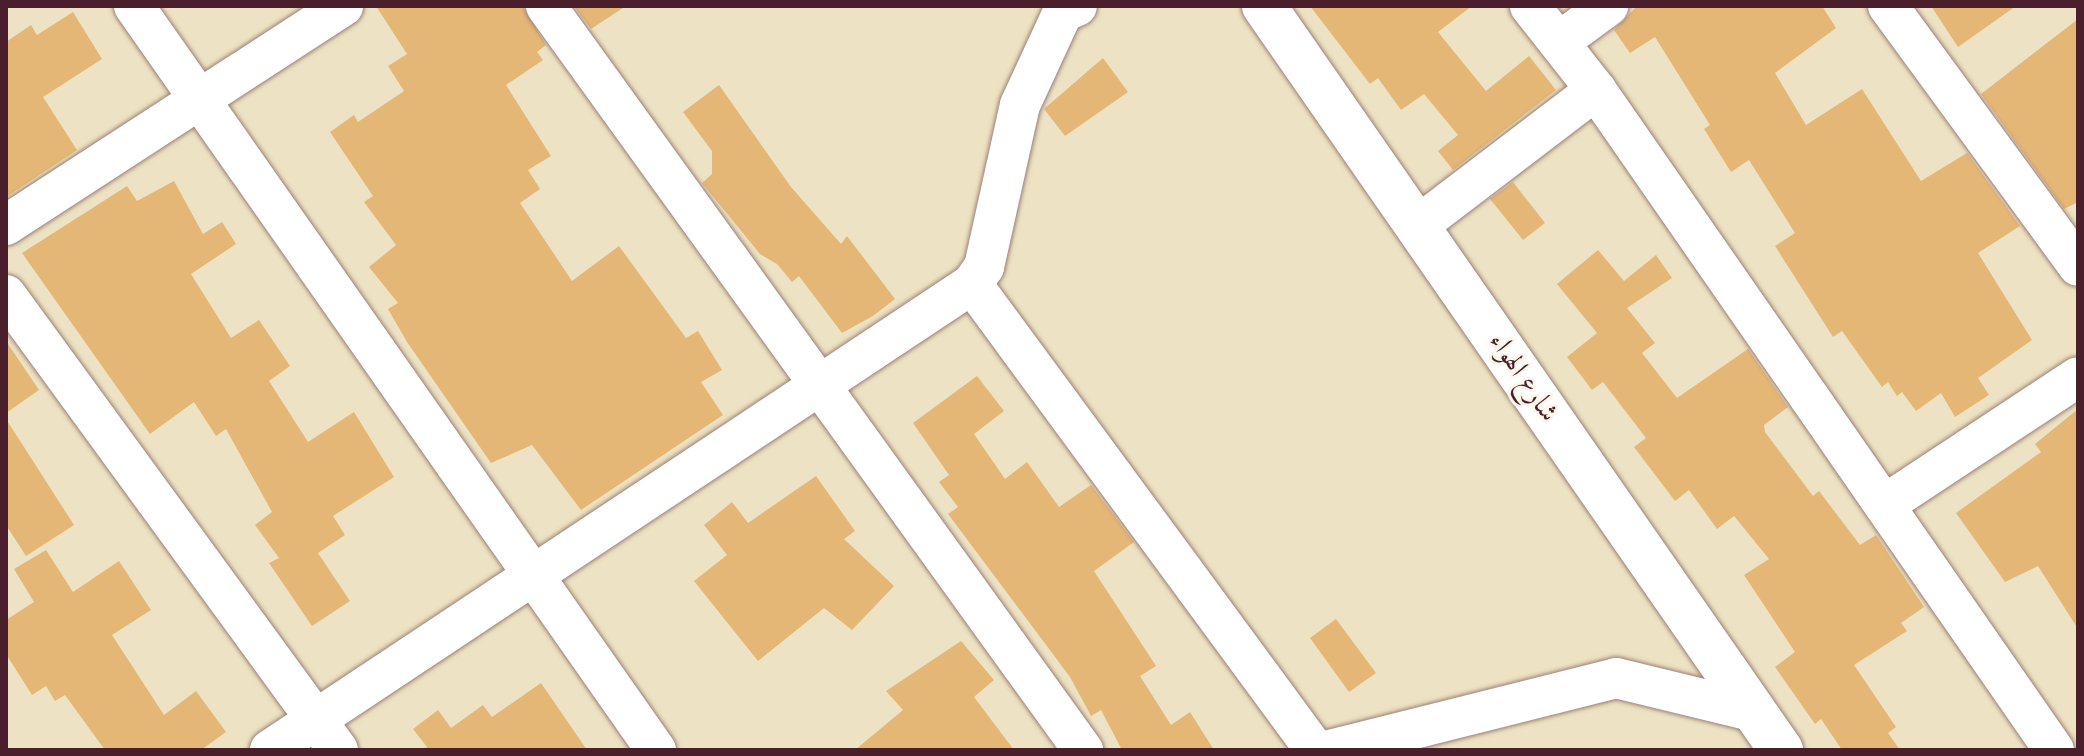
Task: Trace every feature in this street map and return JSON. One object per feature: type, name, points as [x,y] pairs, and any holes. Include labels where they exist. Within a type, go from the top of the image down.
[{"type":"street","points":[[134,6],[199,103],[656,750]]},
{"type":"street","points":[[6,225],[199,103],[343,6]]},
{"type":"street","points":[[546,6],[1083,750]]},
{"type":"street","points":[[270,750],[327,735],[536,576],[972,284],[984,267],[1020,105],[1063,12],[1077,6]]},
{"type":"street","name":"شارع الهواء","points":[[1264,6],[1420,224],[1781,750]]},
{"type":"street","points":[[1530,6],[1596,90],[2054,750]]},
{"type":"street","points":[[1559,42],[1608,6]]},
{"type":"street","points":[[1888,6],[2078,266]]},
{"type":"street","points":[[1420,224],[1596,90]]},
{"type":"street","points":[[972,284],[1315,750]]},
{"type":"street","points":[[6,295],[327,735]]},
{"type":"street","points":[[1884,505],[2078,377]]},
{"type":"street","points":[[1330,750],[1616,678],[1755,712]]},
{"type":"building","points":[[376,6],[523,6],[546,45],[537,52],[543,60],[506,85],[551,156],[528,170],[540,189],[520,203],[572,281],[619,246],[686,338],[698,331],[722,370],[701,382],[723,415],[581,510],[532,445],[491,463],[407,342],[388,309],[398,303],[369,267],[396,245],[364,202],[373,196],[330,132],[354,115],[358,122],[404,91],[388,66],[407,54]]},
{"type":"building","points":[[574,6],[626,6],[591,29]]},
{"type":"building","points":[[1310,6],[1472,6],[1438,32],[1486,91],[1529,56],[1556,90],[1453,170],[1438,151],[1458,135],[1424,94],[1401,110],[1378,78],[1370,84]]},
{"type":"building","points":[[1637,6],[1822,6],[1836,28],[1775,73],[1806,125],[1862,89],[1921,181],[1967,153],[2020,226],[1978,253],[2032,340],[1978,378],[1989,395],[1955,417],[1941,393],[1916,411],[1902,392],[1897,396],[1888,382],[1882,387],[1842,331],[1833,337],[1775,246],[1795,233],[1749,160],[1731,172],[1704,129],[1710,125],[1655,37],[1630,53],[1614,30]]},
{"type":"building","points":[[1931,6],[2016,6],[1958,47]]},
{"type":"building","points":[[73,12],[102,59],[43,97],[77,150],[6,197],[6,42],[31,25],[37,35]]},
{"type":"building","points":[[2078,19],[2078,202],[2064,209],[1981,94]]},
{"type":"building","points":[[1103,58],[1128,92],[1065,136],[1044,109]]},
{"type":"building","points":[[719,85],[791,187],[841,244],[847,236],[895,299],[873,316],[842,333],[799,276],[792,282],[777,264],[760,254],[702,183],[712,174],[712,151],[683,112]]},
{"type":"building","points":[[174,181],[203,234],[222,222],[236,244],[191,274],[231,338],[259,320],[290,366],[269,381],[308,442],[354,412],[394,477],[333,516],[345,535],[318,553],[350,601],[312,626],[269,563],[279,558],[255,525],[272,512],[226,429],[216,436],[194,402],[150,434],[22,253],[127,186],[137,201]]},
{"type":"building","points":[[1513,182],[1545,223],[1523,240],[1490,199]]},
{"type":"building","points":[[1598,250],[1624,281],[1656,255],[1672,278],[1627,308],[1655,343],[1642,353],[1677,398],[1748,349],[1788,407],[1764,425],[1765,432],[1813,496],[1819,491],[1860,545],[1876,535],[1924,607],[1901,623],[1907,631],[1854,665],[1896,727],[1888,733],[1900,750],[1842,750],[1821,719],[1815,724],[1775,667],[1795,652],[1744,575],[1769,559],[1734,516],[1717,529],[1689,490],[1675,501],[1634,447],[1646,438],[1603,382],[1592,390],[1567,357],[1597,333],[1557,284]]},
{"type":"building","points":[[6,341],[39,390],[6,413]]},
{"type":"building","points":[[977,376],[1004,411],[974,434],[1005,479],[1027,462],[1059,507],[1091,485],[1134,542],[1094,571],[1156,666],[1140,676],[1171,725],[1190,712],[1214,750],[1122,750],[1101,710],[1091,716],[1070,677],[948,514],[958,507],[939,482],[949,475],[913,423]]},
{"type":"building","points":[[2078,409],[2078,629],[2038,566],[2005,582],[1956,513],[2041,452],[2035,444]]},
{"type":"building","points":[[6,419],[74,525],[26,556],[6,525]]},
{"type":"building","points":[[816,476],[855,531],[844,539],[894,586],[852,630],[824,608],[758,661],[694,581],[727,555],[704,525],[732,502],[748,523]]},
{"type":"building","points":[[46,550],[73,592],[119,561],[151,610],[112,635],[164,715],[196,691],[226,732],[201,750],[105,750],[65,695],[55,701],[46,686],[32,695],[6,654],[6,620],[34,602],[14,569]]},
{"type":"building","points":[[1336,619],[1376,673],[1349,692],[1310,638]]},
{"type":"building","points":[[961,641],[994,680],[974,697],[1014,750],[855,750],[903,710],[886,691]]},
{"type":"building","points":[[541,683],[587,750],[422,750],[427,747],[413,729],[438,710],[451,728],[483,705],[492,717]]}]
